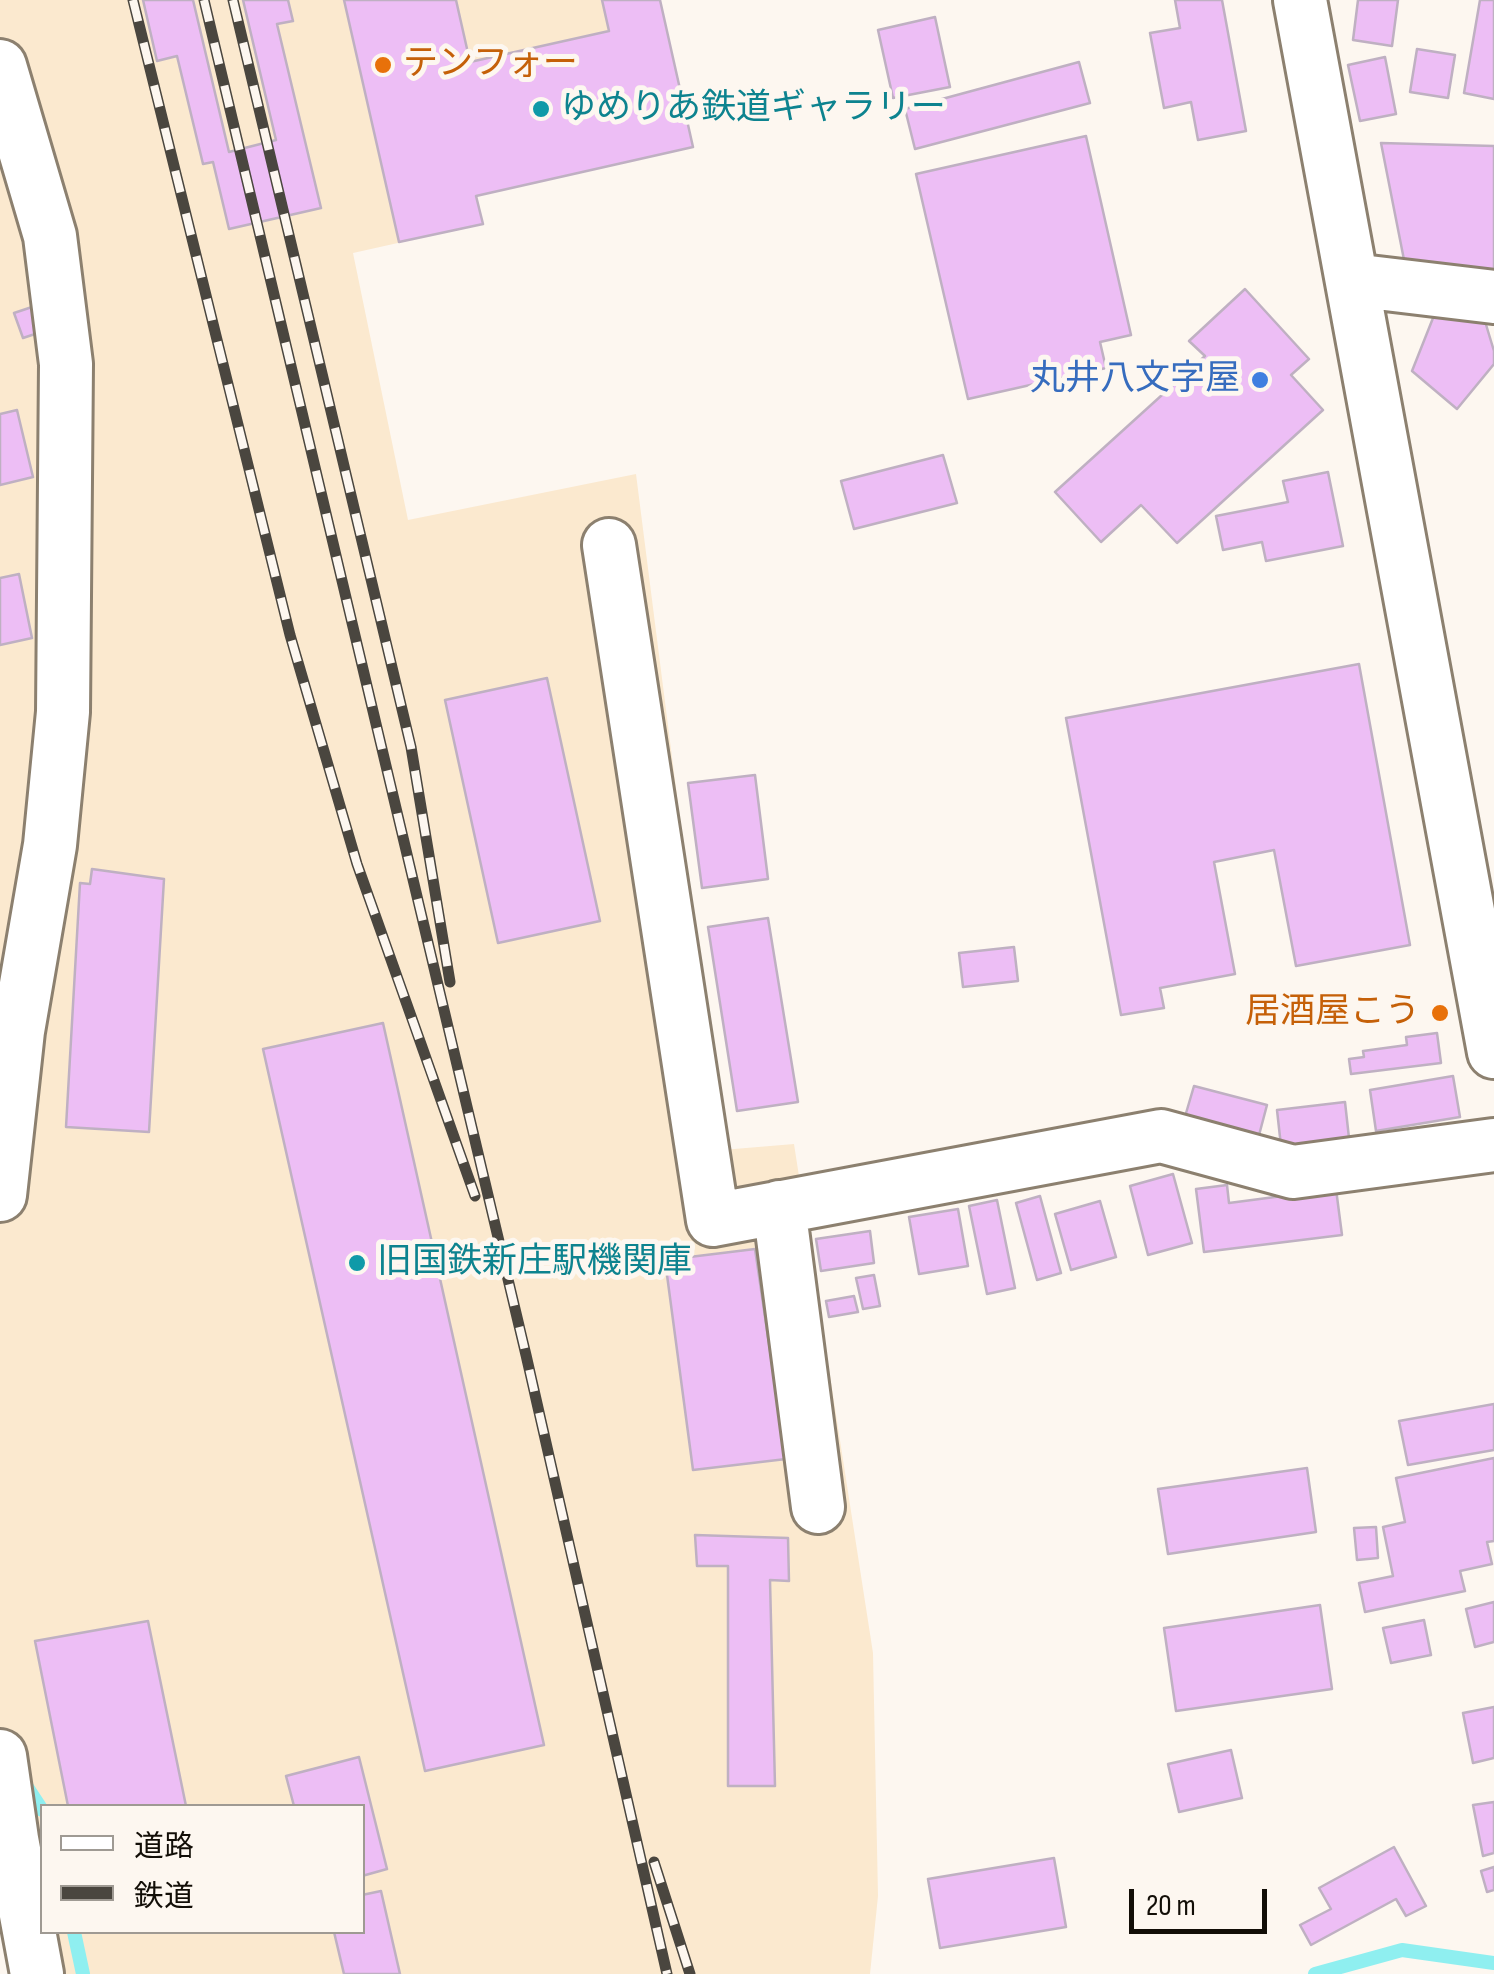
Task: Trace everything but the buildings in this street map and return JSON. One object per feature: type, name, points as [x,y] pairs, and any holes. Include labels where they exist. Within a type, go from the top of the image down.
[{"type":"street","points":[[1300,0],[1494,1052]]},
{"type":"street","points":[[0,66],[50,236],[66,384],[63,712],[50,844],[18,1030],[0,1195]]},
{"type":"street","points":[[1352,280],[1494,297]]},
{"type":"street","points":[[610,545],[713,1220],[1161,1136],[1293,1172],[1494,1145]]},
{"type":"street","points":[[779,1206],[818,1507]]},
{"type":"street","points":[[0,1756],[6,1838],[37,1974]]},
{"type":"shaded area","points":[[0,0],[660,0],[693,147],[477,196],[483,224],[353,253],[408,520],[636,474],[722,1150],[794,1144],[873,1653],[878,1896],[870,1974],[63,1974],[54,1934],[365,1934],[365,1804],[40,1804],[40,1877],[0,1787]]},
{"type":"waterway","points":[[23,1781],[40,1807]]},
{"type":"waterway","points":[[74,1934],[83,1974]]},
{"type":"waterway","points":[[1315,1974],[1402,1950],[1494,1963]]},
{"type":"railway","points":[[133,0],[290,635],[357,864],[475,1196]]},
{"type":"railway","points":[[204,0],[526,1355],[667,1974]]},
{"type":"railway","points":[[233,0],[411,747],[450,982]]},
{"type":"railway","points":[[654,1862],[690,1974]]},
{"type":"place","name":"テンフォー","points":[[383,65]]},
{"type":"place","name":"ゆめりあ鉄道ギャラリー","points":[[541,109]]},
{"type":"place","name":"丸井八文字屋","points":[[1260,380]]},
{"type":"place","name":"居酒屋こう","points":[[1440,1013]]},
{"type":"place","name":"旧国鉄新庄駅機関庫","points":[[357,1263]]}]
